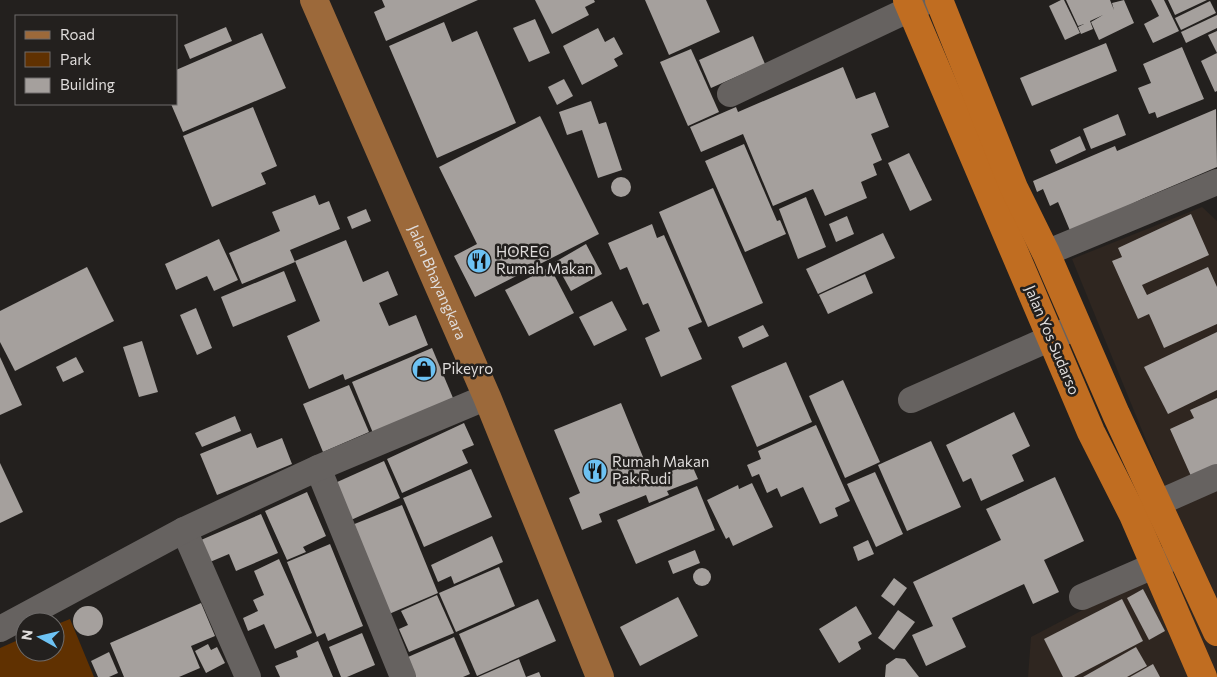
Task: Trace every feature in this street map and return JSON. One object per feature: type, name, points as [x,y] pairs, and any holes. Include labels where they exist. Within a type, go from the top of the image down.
[{"type":"highway","name":"Jalan Yos Sudarso","points":[[939,0],[1014,188],[1046,253],[1217,632]]},
{"type":"highway","name":"Jalan Yos Sudarso","points":[[916,3],[1051,338],[1092,432],[1133,515],[1203,677]]},
{"type":"main road","name":"Jalan Bhayangkara","points":[[314,0],[487,397],[600,677]]},
{"type":"street","points":[[730,94],[916,3]]},
{"type":"street","points":[[1046,253],[1217,182]]},
{"type":"street","points":[[911,400],[1078,326]]},
{"type":"street","points":[[0,629],[184,530],[318,468],[487,397]]},
{"type":"street","points":[[318,468],[404,677]]},
{"type":"street","points":[[1133,515],[1217,477]]},
{"type":"street","points":[[184,530],[248,677]]},
{"type":"street","points":[[1082,597],[1182,554]]},
{"type":"shaded area","points":[[1202,207],[1217,221],[1217,677],[1028,677],[1031,637],[1119,591],[1195,560],[1072,259]]},
{"type":"green space","points":[[70,619],[94,677],[0,677],[0,648],[15,641],[15,662],[65,662],[65,621]]},
{"type":"building","points":[[382,0],[478,0],[386,41],[374,12],[385,7]]},
{"type":"building","points":[[535,0],[594,0],[595,2],[585,7],[589,15],[552,34]]},
{"type":"building","points":[[645,0],[706,0],[720,32],[669,55]]},
{"type":"building","points":[[1064,0],[1080,33],[1065,40],[1049,6]]},
{"type":"building","points":[[1066,0],[1110,0],[1114,10],[1112,3],[1124,0],[1134,23],[1099,40],[1091,22],[1103,15],[1090,21],[1093,29],[1081,34],[1078,27],[1084,24],[1078,26]]},
{"type":"building","points":[[1151,0],[1164,0],[1179,31],[1153,43],[1144,24],[1159,16]]},
{"type":"building","points":[[1168,0],[1207,0],[1175,15]]},
{"type":"building","points":[[1210,1],[1216,13],[1181,30],[1175,18]]},
{"type":"building","points":[[1217,15],[1217,28],[1186,43],[1181,32]]},
{"type":"building","points":[[535,19],[550,53],[529,62],[513,28]]},
{"type":"building","points":[[444,22],[452,42],[477,31],[516,123],[437,158],[389,46]]},
{"type":"building","points":[[226,27],[232,41],[190,59],[184,45]]},
{"type":"building","points":[[598,28],[605,42],[614,37],[623,54],[614,59],[618,66],[582,85],[563,46]]},
{"type":"building","points":[[1217,31],[1217,53],[1208,35]]},
{"type":"building","points":[[262,33],[286,88],[183,132],[171,105],[178,105],[178,69]]},
{"type":"building","points":[[753,36],[765,64],[711,88],[699,60]]},
{"type":"building","points":[[1106,43],[1117,71],[1032,106],[1020,78]]},
{"type":"building","points":[[1182,47],[1204,99],[1157,118],[1155,112],[1149,114],[1138,88],[1151,83],[1143,64]]},
{"type":"building","points":[[691,49],[719,112],[688,126],[660,62]]},
{"type":"building","points":[[1217,53],[1217,91],[1215,92],[1201,61]]},
{"type":"building","points":[[843,67],[856,99],[875,92],[889,127],[871,134],[882,160],[873,164],[877,175],[861,182],[867,198],[825,216],[813,189],[773,206],[743,134],[701,152],[690,127],[736,107],[738,112]]},
{"type":"building","points":[[564,79],[573,96],[557,105],[548,87]]},
{"type":"building","points":[[591,101],[599,124],[606,122],[622,170],[598,178],[582,130],[567,135],[559,112]]},
{"type":"building","points":[[253,107],[277,166],[261,173],[266,184],[212,207],[183,136]]},
{"type":"building","points":[[1216,109],[1217,167],[1142,199],[1071,233],[1058,202],[1050,206],[1043,189],[1037,192],[1033,181],[1115,146],[1117,151]]},
{"type":"building","points":[[1118,114],[1126,135],[1091,149],[1083,129]]},
{"type":"building","points":[[540,116],[599,234],[475,297],[454,256],[477,244],[439,167]]},
{"type":"building","points":[[1080,136],[1086,150],[1056,164],[1050,150]]},
{"type":"building","points":[[744,144],[777,221],[780,220],[786,234],[745,252],[705,161]]},
{"type":"building","points":[[909,153],[932,200],[910,211],[888,163]]},
{"type":"building","points":[[617,177],[625,177],[631,183],[631,191],[625,197],[617,197],[611,191],[611,183]]},
{"type":"building","points":[[713,188],[763,303],[708,327],[659,212]]},
{"type":"building","points":[[315,195],[319,205],[329,201],[340,229],[290,250],[295,262],[242,284],[229,253],[280,231],[272,212]]},
{"type":"building","points":[[806,197],[826,247],[798,259],[779,209]]},
{"type":"building","points":[[366,209],[371,221],[352,229],[347,217]]},
{"type":"building","points":[[1191,214],[1209,255],[1142,285],[1147,295],[1208,267],[1217,287],[1217,324],[1164,348],[1149,314],[1138,319],[1112,261],[1122,257],[1118,248]]},
{"type":"building","points":[[847,216],[854,234],[836,242],[829,224]]},
{"type":"building","points":[[652,224],[657,238],[664,235],[702,322],[688,328],[702,359],[661,377],[645,338],[660,331],[648,303],[643,305],[627,267],[620,270],[608,243]]},
{"type":"building","points":[[883,233],[895,258],[818,294],[806,269]]},
{"type":"building","points":[[219,239],[238,280],[214,291],[207,276],[176,290],[165,264]]},
{"type":"building","points":[[346,240],[363,282],[388,271],[398,295],[379,303],[389,326],[416,315],[428,345],[345,380],[343,374],[309,389],[287,336],[320,321],[295,261]]},
{"type":"building","points":[[586,244],[602,274],[571,291],[555,262]]},
{"type":"building","points":[[87,267],[114,321],[15,371],[0,342],[0,311]]},
{"type":"building","points":[[550,267],[574,313],[529,336],[505,290]]},
{"type":"building","points":[[284,271],[296,301],[233,327],[221,297]]},
{"type":"building","points":[[865,274],[873,293],[828,314],[819,295]]},
{"type":"building","points":[[612,301],[627,330],[594,346],[579,317]]},
{"type":"building","points":[[196,308],[212,348],[197,355],[180,315]]},
{"type":"building","points":[[763,325],[769,336],[743,348],[738,337]]},
{"type":"building","points":[[1217,332],[1217,390],[1168,414],[1144,367]]},
{"type":"building","points":[[142,341],[158,392],[139,397],[123,347]]},
{"type":"building","points":[[432,348],[453,398],[373,433],[352,382]]},
{"type":"building","points":[[0,357],[22,405],[0,415]]},
{"type":"building","points":[[76,357],[84,372],[63,382],[56,367]]},
{"type":"building","points":[[786,362],[812,422],[757,447],[731,386]]},
{"type":"building","points":[[843,380],[880,462],[845,478],[809,396]]},
{"type":"building","points":[[349,385],[369,432],[323,452],[303,404]]},
{"type":"building","points":[[1217,398],[1217,465],[1191,476],[1170,429],[1194,418],[1190,410]]},
{"type":"building","points":[[621,403],[652,479],[691,463],[698,479],[667,491],[669,495],[649,503],[646,495],[599,514],[602,522],[582,530],[569,498],[580,493],[554,430]]},
{"type":"building","points":[[1014,412],[1030,446],[1012,455],[1024,481],[981,501],[971,478],[963,482],[946,445]]},
{"type":"building","points":[[235,416],[241,431],[202,447],[195,433]]},
{"type":"building","points":[[464,423],[474,445],[462,450],[468,463],[402,493],[387,459]]},
{"type":"building","points":[[816,425],[850,501],[835,508],[838,516],[820,524],[803,487],[781,497],[777,488],[767,493],[759,474],[752,477],[747,465],[761,459],[758,451]]},
{"type":"building","points":[[251,433],[257,448],[282,438],[292,464],[217,495],[200,454]]},
{"type":"building","points":[[931,441],[961,507],[907,531],[878,465]]},
{"type":"building","points":[[384,461],[400,498],[351,520],[335,483]]},
{"type":"building","points":[[0,463],[23,512],[0,523]]},
{"type":"building","points":[[471,469],[492,517],[424,547],[403,498]]},
{"type":"building","points":[[875,472],[903,534],[876,547],[847,484]]},
{"type":"building","points":[[1055,477],[1084,541],[1044,560],[1059,592],[1033,604],[1024,584],[952,618],[966,647],[926,666],[912,635],[933,626],[913,582],[1001,540],[986,509]]},
{"type":"building","points":[[752,483],[773,527],[733,546],[729,537],[726,539],[707,500],[738,485],[739,489]]},
{"type":"building","points":[[697,486],[715,530],[636,564],[617,520]]},
{"type":"building","points":[[307,492],[326,536],[303,547],[306,552],[287,560],[265,511]]},
{"type":"building","points":[[402,505],[438,593],[389,614],[352,525]]},
{"type":"building","points":[[261,514],[278,553],[236,571],[229,554],[210,562],[201,540]]},
{"type":"building","points":[[492,536],[503,562],[454,584],[451,576],[438,582],[431,565]]},
{"type":"building","points":[[868,540],[874,554],[858,561],[853,547]]},
{"type":"building","points":[[330,544],[363,626],[328,641],[325,633],[317,637],[287,562]]},
{"type":"building","points":[[695,550],[700,563],[673,574],[668,561]]},
{"type":"building","points":[[279,559],[312,633],[275,649],[264,624],[248,631],[243,618],[258,611],[253,600],[264,595],[254,571]]},
{"type":"building","points":[[499,567],[515,606],[456,632],[439,593]]},
{"type":"building","points":[[698,568],[706,568],[711,573],[709,584],[698,586],[693,581],[693,573]]},
{"type":"building","points":[[894,578],[907,588],[894,606],[881,596]]},
{"type":"building","points":[[1143,589],[1165,631],[1149,640],[1127,598]]},
{"type":"building","points":[[437,595],[454,633],[409,652],[399,629],[408,625],[401,611]]},
{"type":"building","points":[[678,597],[698,636],[640,666],[620,627]]},
{"type":"building","points":[[538,599],[556,641],[477,676],[459,634]]},
{"type":"building","points":[[1122,599],[1143,641],[1074,677],[1063,677],[1044,639]]},
{"type":"building","points":[[201,603],[215,636],[191,646],[200,668],[179,677],[124,677],[110,643]]},
{"type":"building","points":[[88,606],[98,611],[103,621],[98,631],[88,636],[78,631],[73,621],[78,611]]},
{"type":"building","points":[[856,606],[872,634],[858,642],[861,649],[839,663],[819,629]]},
{"type":"building","points":[[898,610],[915,622],[894,650],[878,638]]},
{"type":"building","points":[[362,633],[375,665],[347,677],[341,677],[329,647]]},
{"type":"building","points":[[454,637],[470,674],[463,677],[416,677],[408,657]]},
{"type":"building","points":[[318,641],[333,677],[280,677],[275,666],[298,657],[296,651]]},
{"type":"building","points":[[208,644],[211,650],[217,647],[225,663],[206,673],[195,651]]},
{"type":"building","points":[[1136,647],[1147,666],[1127,677],[1083,677]]},
{"type":"building","points":[[109,652],[118,673],[109,677],[98,677],[91,661]]},
{"type":"building","points":[[896,658],[905,659],[919,677],[885,677],[886,665]]},
{"type":"building","points":[[519,659],[526,677],[478,677]]},
{"type":"building","points":[[1153,664],[1160,677],[1130,677]]},
{"type":"building","points":[[539,672],[541,677],[526,677]]},
{"type":"place","name":"HOREG Rumah Makan","points":[[479,261]]},
{"type":"place","name":"Pikeyro","points":[[424,369]]},
{"type":"place","name":"Rumah Makan Pak Rudi","points":[[595,471]]}]
